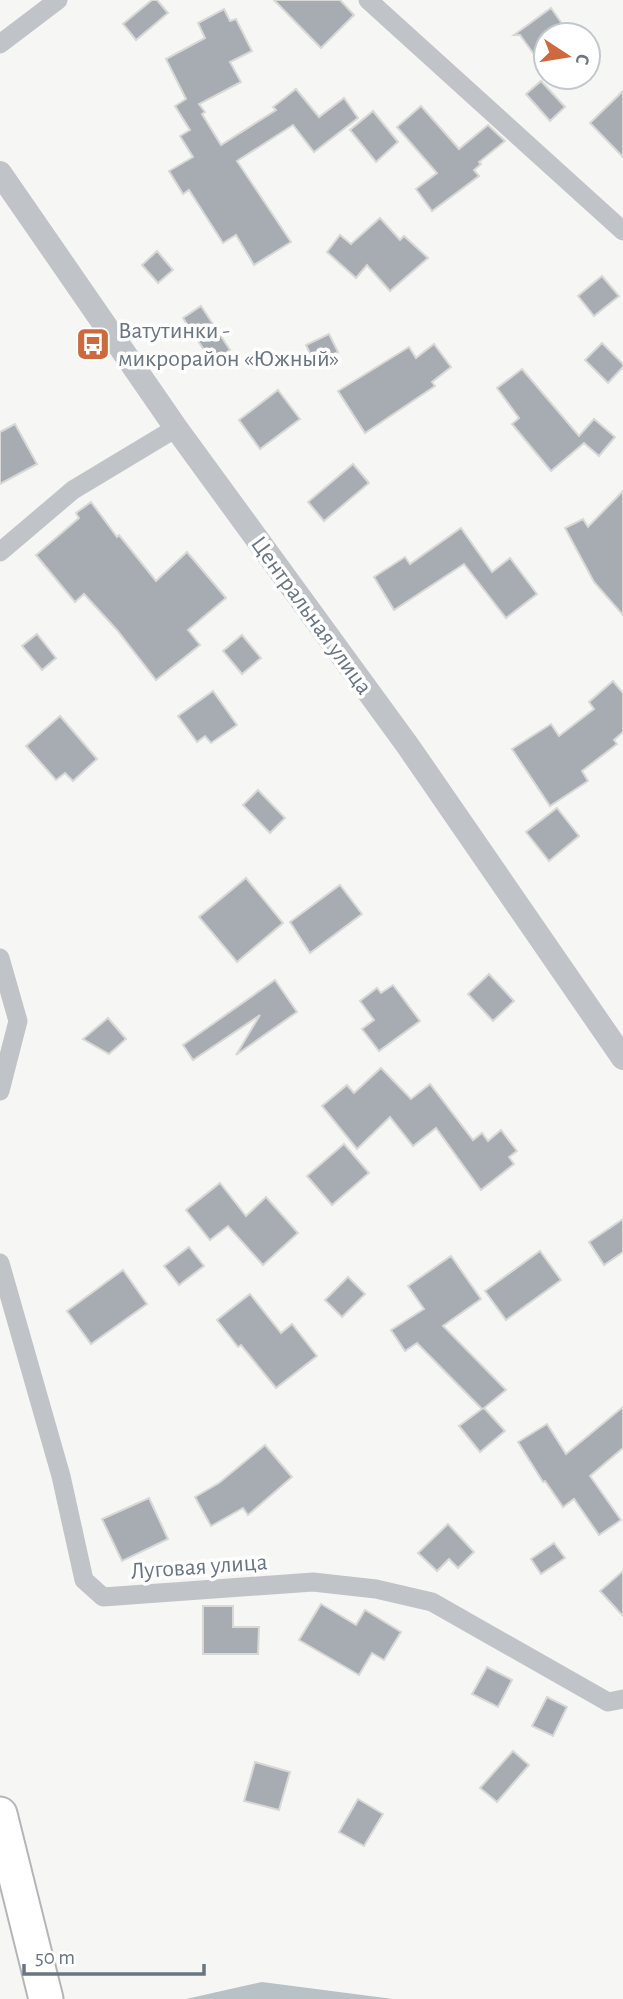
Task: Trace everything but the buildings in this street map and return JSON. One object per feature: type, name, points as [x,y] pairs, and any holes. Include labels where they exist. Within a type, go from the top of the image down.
[{"type":"highway","points":[[0,1814],[47,1999]]},
{"type":"street","points":[[0,44],[58,0]]},
{"type":"street","points":[[368,0],[623,231]]},
{"type":"street","name":"Центральная улица","points":[[0,173],[176,428],[408,746],[623,1058]]},
{"type":"street","points":[[0,552],[73,490],[176,428]]},
{"type":"street","points":[[0,958],[18,1021],[0,1091]]},
{"type":"street","name":"Луговая улица","points":[[0,1264],[61,1476],[84,1580],[103,1597],[313,1582],[376,1589],[432,1602],[608,1702],[623,1699]]},
{"type":"shaded area","points":[[262,1982],[393,1999],[186,1999]]},
{"type":"place","name":"Ватутинки - микрорайон «Южный»","points":[[93,344]]}]
